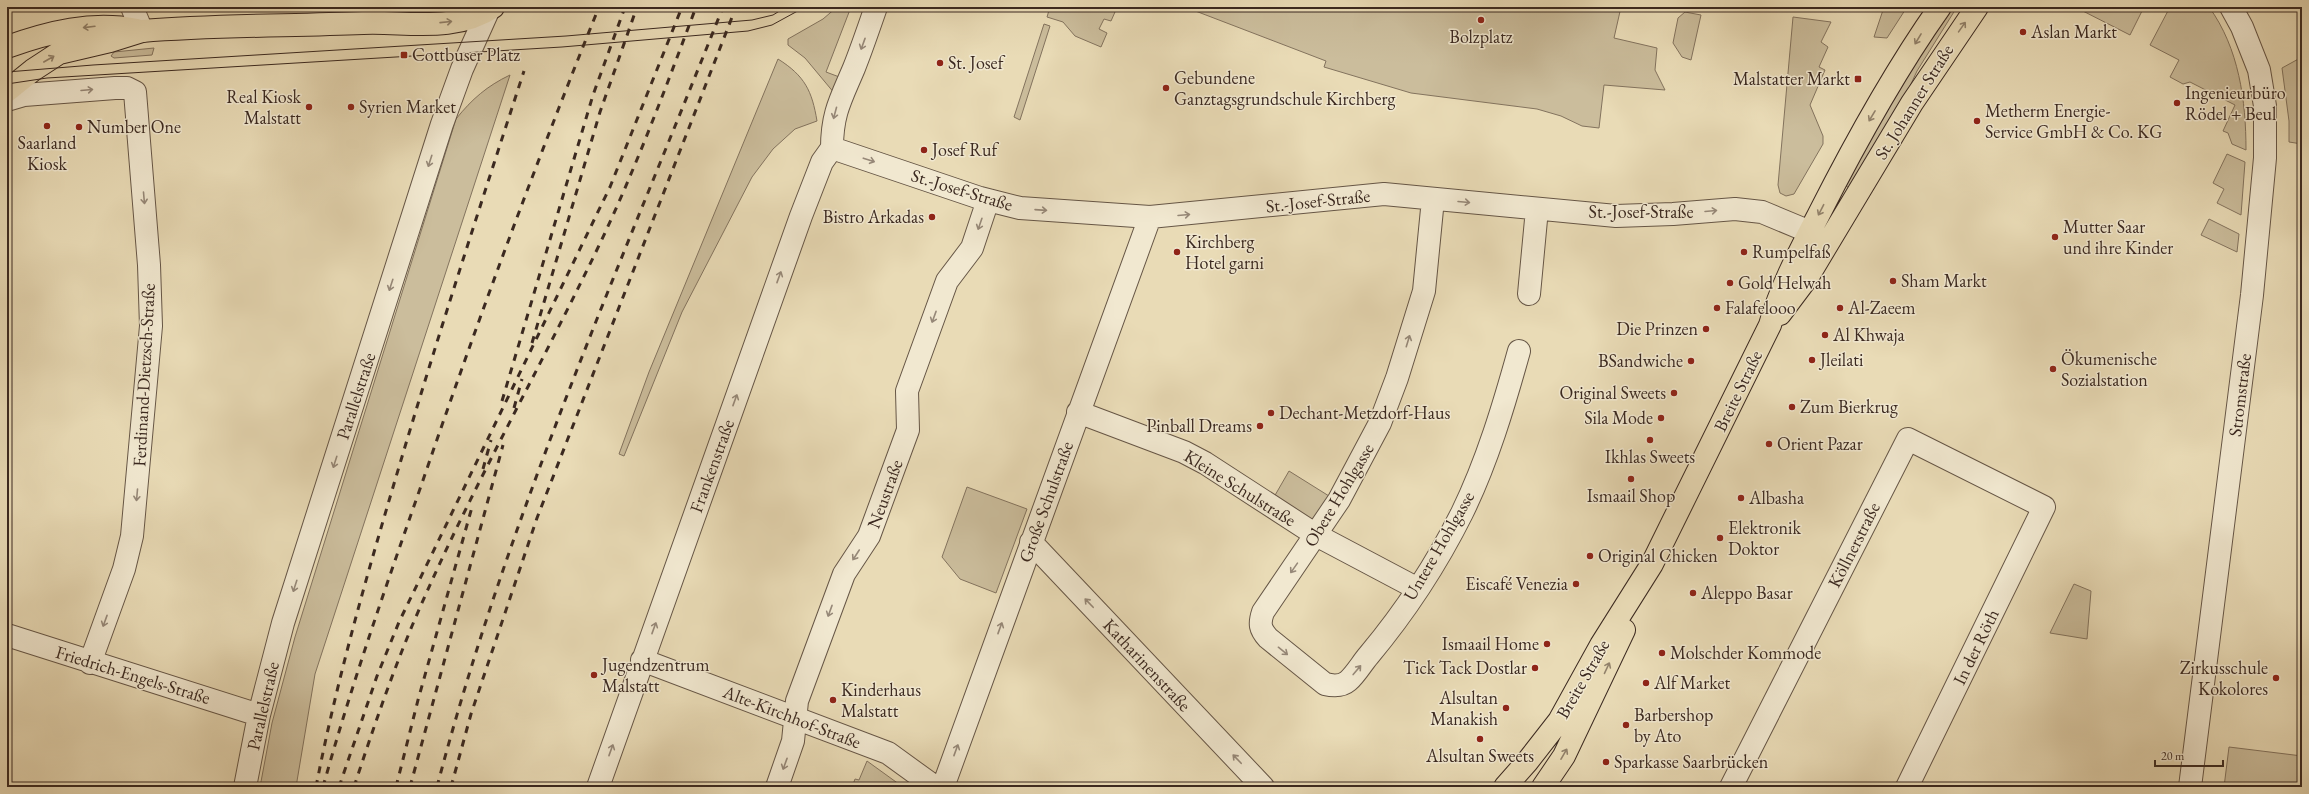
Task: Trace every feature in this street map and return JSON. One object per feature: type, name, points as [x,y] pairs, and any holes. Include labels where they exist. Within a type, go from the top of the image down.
[{"type":"main road","points":[[365,23],[439,7]]},
{"type":"main road","name":"St. Johanner Straße","points":[[1833,187],[1892,82],[1940,7]]},
{"type":"main road","name":"St. Johanner Straße","points":[[1854,198],[1912,103],[1977,7]]},
{"type":"main road","points":[[7,47],[62,31],[89,27],[116,27],[142,31],[365,23],[406,25],[449,22],[475,17],[490,8]]},
{"type":"main road","points":[[7,91],[32,70],[59,53],[110,41],[142,31]]},
{"type":"main road","name":"Breite Straße","points":[[1543,787],[1564,756],[1590,704],[1652,564],[1770,326],[1807,278],[1833,187]]},
{"type":"main road","name":"Breite Straße","points":[[1819,237],[1854,198]]},
{"type":"main road","name":"Breite Straße","points":[[1504,787],[1528,762],[1559,721],[1601,646],[1652,564]]},
{"type":"street","points":[[132,7],[142,31]]},
{"type":"street","points":[[832,148],[832,129],[835,109],[854,66],[876,7]]},
{"type":"street","name":"Stromstraße","points":[[2190,787],[2239,403],[2265,158],[2266,106],[2259,70],[2242,27],[2231,7]]},
{"type":"street","name":"Parallelstraße","points":[[245,787],[260,714],[283,624],[440,131],[462,69],[490,8]]},
{"type":"street","name":"Ferdinand-Dietzsch-Straße","points":[[7,100],[24,95],[115,88],[127,88],[135,92],[150,265],[151,326],[132,536],[124,569],[90,663]]},
{"type":"street","name":"St.-Josef-Straße","points":[[832,148],[988,200],[1020,208],[1150,217],[1270,207],[1360,195],[1384,194],[1616,216],[1673,214],[1735,209],[1762,212],[1819,237]]},
{"type":"street","name":"Frankenstraße","points":[[598,787],[801,216],[822,162],[832,148]]},
{"type":"street","name":"Obere Hohlgasse","points":[[1325,684],[1268,638],[1261,631],[1260,622],[1263,612],[1339,500],[1364,456],[1380,423],[1397,378],[1424,291],[1433,199]]},
{"type":"street","name":"Neustraße","points":[[777,787],[793,741],[797,701],[844,574],[869,536],[908,430],[907,391],[947,281],[972,248],[988,200]]},
{"type":"street","points":[[1529,294],[1537,209]]},
{"type":"street","name":"Große Schulstraße","points":[[943,787],[1150,217]]},
{"type":"street","name":"Untere Hohlgasse","points":[[1325,684],[1336,686],[1347,682],[1377,645],[1418,589],[1462,513],[1507,396],[1519,350]]},
{"type":"street","name":"Kleine Schulstraße","points":[[1078,412],[1184,452],[1205,463],[1316,535],[1418,589]]},
{"type":"street","name":"Köllnerstraße","points":[[1731,787],[1908,439],[2044,507]]},
{"type":"street","name":"In der Röth","points":[[1907,787],[2044,507]]},
{"type":"street","name":"Katharinenstraße","points":[[1031,542],[1264,787]]},
{"type":"street","name":"Friedrich-Engels-Straße","points":[[7,635],[90,663],[260,714]]},
{"type":"street","name":"Alte-Kirchhof-Straße","points":[[642,660],[888,753],[935,787]]},
{"type":"shaded area","points":[[837,7],[851,7],[826,72],[842,78],[835,94],[805,58],[788,45],[788,39],[823,19]]},
{"type":"shaded area","points":[[1050,7],[1101,7],[1115,12],[1111,21],[1104,19],[1099,29],[1107,33],[1101,47],[1075,36],[1063,22],[1047,17]]},
{"type":"shaded area","points":[[1185,7],[1621,7],[1614,38],[1657,48],[1655,70],[1665,90],[1604,85],[1599,128],[1582,126],[1561,116],[1537,109],[1411,93],[1324,67],[1326,61]]},
{"type":"shaded area","points":[[1884,7],[1907,7],[1887,38],[1874,37]]},
{"type":"shaded area","points":[[1948,7],[1957,7],[1917,71],[1904,99],[1851,189],[1841,183]]},
{"type":"shaded area","points":[[2075,7],[2144,7],[2130,35]]},
{"type":"shaded area","points":[[2170,7],[2209,7],[2219,23],[2234,57],[2239,76],[2246,131],[2246,150],[2232,144],[2228,133],[2223,131],[2235,105],[2190,82],[2183,84],[2170,77],[2179,60],[2150,45]]},
{"type":"shaded area","points":[[1685,12],[1701,15],[1691,60],[1682,57],[1673,43],[1678,18]]},
{"type":"shaded area","points":[[1793,17],[1831,22],[1821,42],[1828,47],[1819,67],[1825,70],[1810,105],[1823,136],[1823,144],[1794,194],[1786,196],[1780,193],[1778,185]]},
{"type":"shaded area","points":[[1044,24],[1050,26],[1020,120],[1014,117]]},
{"type":"shaded area","points":[[154,48],[152,55],[114,58],[111,56],[114,52]]},
{"type":"shaded area","points":[[2302,57],[2302,144],[2289,142],[2289,121],[2282,68]]},
{"type":"shaded area","points":[[778,59],[795,72],[806,85],[813,101],[817,121],[795,129],[773,149],[752,177],[682,312],[624,456],[619,454],[649,372]]},
{"type":"shaded area","points":[[510,75],[315,674],[296,787],[260,787],[272,723],[295,637],[456,119],[480,94]]},
{"type":"shaded area","points":[[2227,154],[2245,162],[2241,215],[2217,203],[2224,189],[2213,183]]},
{"type":"shaded area","points":[[2209,219],[2239,234],[2237,252],[2201,235]]},
{"type":"shaded area","points":[[1289,471],[1329,496],[1313,522],[1274,497]]},
{"type":"shaded area","points":[[967,487],[1027,509],[996,593],[960,579],[942,557]]},
{"type":"shaded area","points":[[2074,584],[2091,591],[2087,639],[2050,633]]},
{"type":"shaded area","points":[[2229,747],[2302,756],[2302,787],[2224,787]]},
{"type":"shaded area","points":[[867,761],[903,787],[852,787],[855,779],[859,780]]},
{"type":"tram line","points":[[7,72],[93,65],[566,36],[752,20],[773,15],[786,7]]},
{"type":"tram line","points":[[7,84],[47,78],[562,47],[748,31],[772,25],[805,7]]},
{"type":"railway","points":[[323,787],[369,636],[463,365],[529,186],[599,7]]},
{"type":"railway","points":[[502,401],[593,95],[625,7]]},
{"type":"railway","points":[[532,343],[600,112],[637,7]]},
{"type":"railway","points":[[339,787],[377,676],[399,622],[610,187],[682,7]]},
{"type":"railway","points":[[354,787],[396,666],[432,580],[475,490],[566,313],[618,204],[696,7]]},
{"type":"railway","points":[[437,787],[465,687],[531,490],[606,296],[723,7]]},
{"type":"railway","points":[[451,787],[471,714],[537,518],[736,7]]},
{"type":"railway","points":[[316,787],[334,702],[379,533],[433,355],[524,71]]},
{"type":"railway","points":[[514,408],[522,379]]},
{"type":"railway","points":[[483,469],[491,440]]},
{"type":"railway","points":[[410,787],[503,445]]},
{"type":"railway","points":[[396,787],[418,700],[472,507]]},
{"type":"place","name":"Bolzplatz","points":[[1481,20]]},
{"type":"place","name":"Aslan Markt","points":[[2023,32]]},
{"type":"place","name":"Cottbuser Platz","points":[[404,55]]},
{"type":"place","name":"St. Josef","points":[[940,63]]},
{"type":"place","name":"Malstatter Markt","points":[[1858,79]]},
{"type":"place","name":"Gebundene Ganztagsgrundschule Kirchberg","points":[[1166,88]]},
{"type":"place","name":"Ingenieurbüro Rödel + Beul","points":[[2177,103]]},
{"type":"place","name":"Real Kiosk Malstatt","points":[[309,107]]},
{"type":"place","name":"Syrien Market","points":[[351,107]]},
{"type":"place","name":"Metherm Energie- Service GmbH & Co. KG","points":[[1977,121]]},
{"type":"place","name":"Saarland Kiosk","points":[[47,126]]},
{"type":"place","name":"Number One","points":[[79,127]]},
{"type":"place","name":"Josef Ruf","points":[[924,150]]},
{"type":"place","name":"Bistro Arkadas","points":[[932,217]]},
{"type":"place","name":"Mutter Saar und ihre Kinder","points":[[2055,237]]},
{"type":"place","name":"Kirchberg Hotel garni","points":[[1177,252]]},
{"type":"place","name":"Rumpelfaß","points":[[1744,252]]},
{"type":"place","name":"Sham Markt","points":[[1893,281]]},
{"type":"place","name":"Gold Helwah","points":[[1730,283]]},
{"type":"place","name":"Falafelooo","points":[[1717,308]]},
{"type":"place","name":"Al-Zaeem","points":[[1840,308]]},
{"type":"place","name":"Die Prinzen","points":[[1706,329]]},
{"type":"place","name":"Al Khwaja","points":[[1825,335]]},
{"type":"place","name":"Jleilati","points":[[1812,360]]},
{"type":"place","name":"BSandwiche","points":[[1691,361]]},
{"type":"place","name":"Ökumenische Sozialstation","points":[[2053,369]]},
{"type":"place","name":"Original Sweets","points":[[1674,393]]},
{"type":"place","name":"Zum Bierkrug","points":[[1792,407]]},
{"type":"place","name":"Dechant-Metzdorf-Haus","points":[[1271,413]]},
{"type":"place","name":"Sila Mode","points":[[1661,418]]},
{"type":"place","name":"Pinball Dreams","points":[[1260,426]]},
{"type":"place","name":"Ikhlas Sweets","points":[[1650,440]]},
{"type":"place","name":"Orient Pazar","points":[[1769,444]]},
{"type":"place","name":"Ismaail Shop","points":[[1631,479]]},
{"type":"place","name":"Albasha","points":[[1741,498]]},
{"type":"place","name":"Elektronik Doktor","points":[[1720,538]]},
{"type":"place","name":"Original Chicken","points":[[1590,556]]},
{"type":"place","name":"Eiscafé Venezia","points":[[1576,584]]},
{"type":"place","name":"Aleppo Basar","points":[[1693,593]]},
{"type":"place","name":"Ismaail Home","points":[[1547,644]]},
{"type":"place","name":"Molschder Kommode","points":[[1662,653]]},
{"type":"place","name":"Tick Tack Dostlar","points":[[1535,668]]},
{"type":"place","name":"Jugendzentrum Malstatt","points":[[594,675]]},
{"type":"place","name":"Zirkusschule Kokolores","points":[[2276,678]]},
{"type":"place","name":"Alf Market","points":[[1646,683]]},
{"type":"place","name":"Kinderhaus Malstatt","points":[[833,700]]},
{"type":"place","name":"Alsultan Manakish","points":[[1506,708]]},
{"type":"place","name":"Barbershop by Ato","points":[[1626,725]]},
{"type":"place","name":"Alsultan Sweets","points":[[1480,739]]},
{"type":"place","name":"Sparkasse Saarbrücken","points":[[1606,762]]}]
